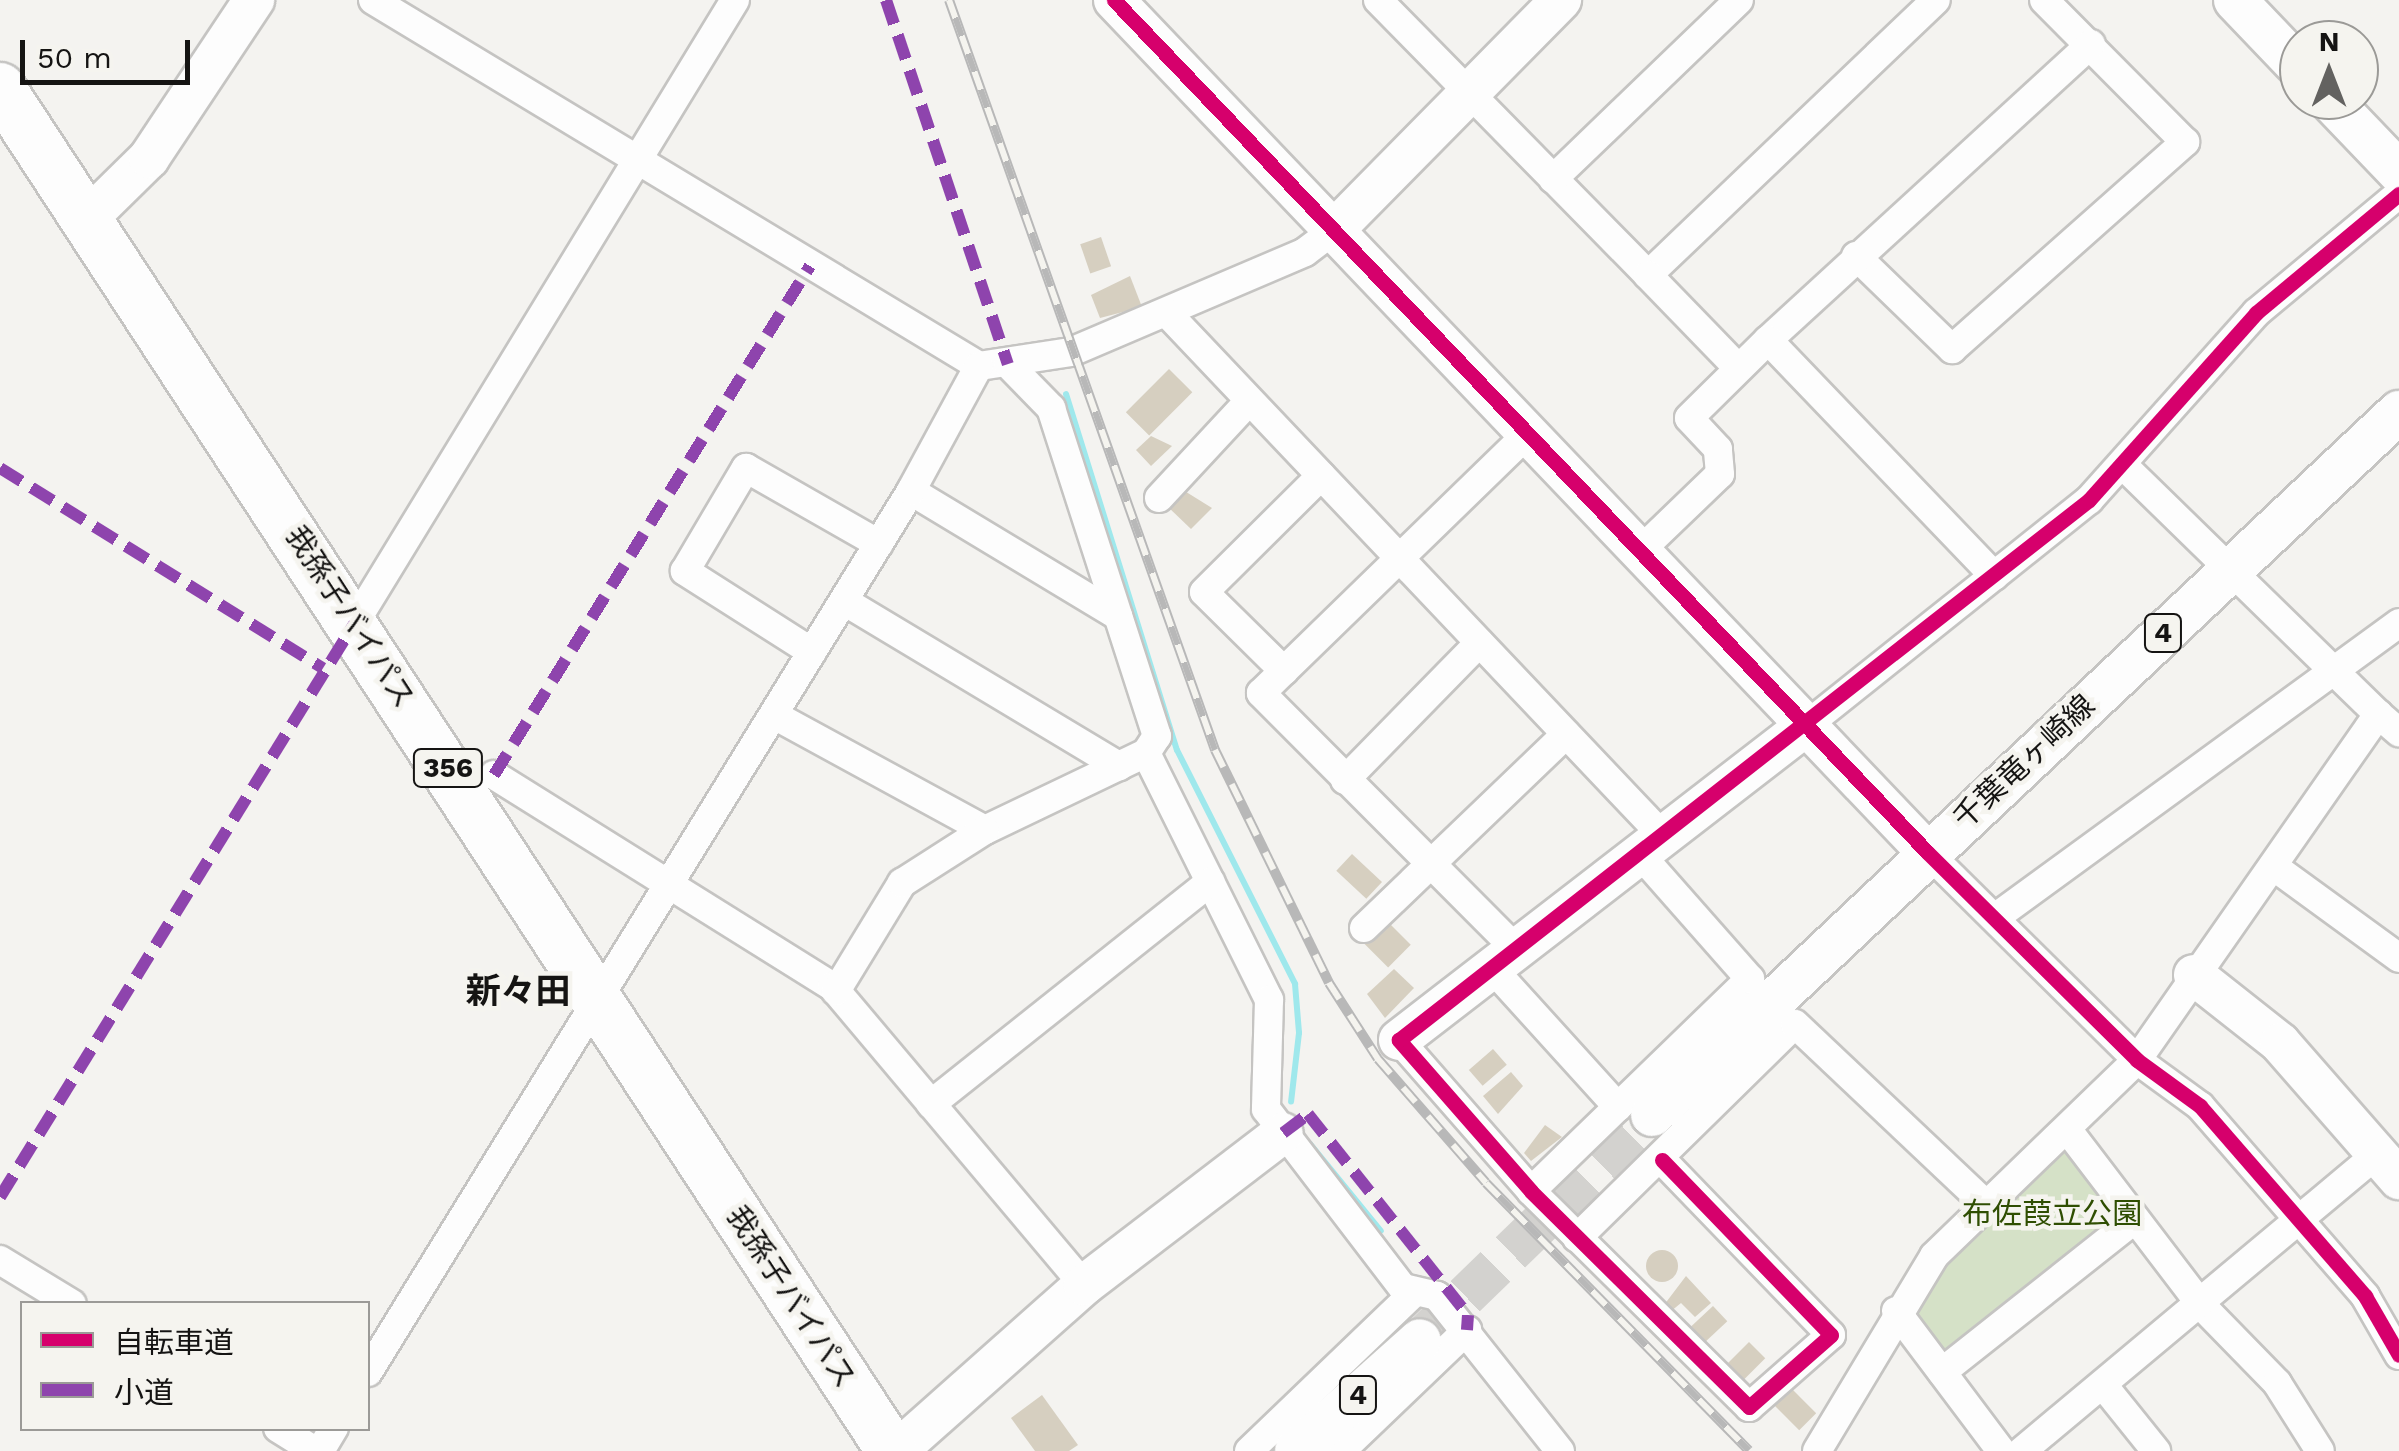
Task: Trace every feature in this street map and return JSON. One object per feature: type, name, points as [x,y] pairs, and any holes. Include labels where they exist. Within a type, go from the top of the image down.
[{"type":"highway","name":"我孫子バイパス","points":[[0,88],[894,1451]]},
{"type":"main road","points":[[2234,0],[2279,46]]},
{"type":"main road","points":[[2349,120],[2399,172]]},
{"type":"main road","name":"千葉竜ヶ崎線","points":[[1635,1111],[1928,852],[2399,412]]},
{"type":"main road","name":"4","points":[[1296,1451],[1420,1340]]},
{"type":"street","points":[[86,220],[149,158],[254,0]]},
{"type":"street","points":[[373,0],[979,366],[1052,357],[1166,314],[1305,252],[1333,231],[1561,0]]},
{"type":"street","points":[[354,624],[736,0]]},
{"type":"street","points":[[1114,0],[1928,852],[2136,1060],[2200,1106],[2304,1220],[2365,1296],[2399,1356]]},
{"type":"street","points":[[1378,0],[1737,368]]},
{"type":"street","points":[[1553,179],[1739,0]]},
{"type":"street","points":[[1648,275],[1936,0]]},
{"type":"street","points":[[1856,256],[1952,349],[2185,142],[2044,0]]},
{"type":"street","points":[[1642,549],[1720,474],[1718,449],[1689,418],[1856,256],[2090,44]]},
{"type":"street","points":[[1662,1160],[1831,1335],[1750,1407],[1531,1191],[1399,1040],[1994,576],[2122,464],[2256,313],[2399,194]]},
{"type":"street","points":[[1166,314],[1566,734],[1750,979],[1635,1111],[1531,1191]]},
{"type":"street","points":[[1768,340],[1994,576]]},
{"type":"street","points":[[836,991],[902,883],[984,830],[1146,753],[1157,736],[1051,408],[1008,364]]},
{"type":"street","points":[[370,1369],[595,996],[774,716],[911,491],[979,366]]},
{"type":"street","points":[[1160,498],[1250,401]]},
{"type":"street","points":[[1529,432],[1261,693],[1428,866],[1635,1111]]},
{"type":"street","points":[[1817,1451],[1896,1311],[1982,1201],[2067,1129],[2136,1060],[2273,866],[2388,723],[2122,464]]},
{"type":"street","points":[[812,652],[685,571],[746,468],[878,544]]},
{"type":"street","points":[[1284,671],[1204,592],[1321,476]]},
{"type":"street","points":[[911,491],[1118,616]]},
{"type":"street","points":[[844,601],[1119,766]]},
{"type":"street","points":[[1996,917],[2172,794],[2330,668],[2399,623]]},
{"type":"street","points":[[1345,780],[1479,643]]},
{"type":"street","points":[[774,716],[984,830]]},
{"type":"street","points":[[1364,928],[1566,734]]},
{"type":"street","points":[[1146,753],[1268,1000],[1266,1110],[1414,1293],[1437,1296],[1467,1330],[1560,1451]]},
{"type":"street","points":[[494,775],[668,880],[836,991],[1084,1285]]},
{"type":"street","points":[[2273,866],[2399,958]]},
{"type":"street","points":[[931,1104],[1210,882]]},
{"type":"street","points":[[2022,1451],[2304,1220],[2392,1157],[2280,1043],[2194,975]]},
{"type":"street","points":[[1577,1238],[1662,1160],[1796,1024],[1982,1201]]},
{"type":"street","points":[[2067,1129],[2200,1305],[2277,1383],[2320,1451]]},
{"type":"street","points":[[894,1451],[1084,1285],[1283,1133]]},
{"type":"street","points":[[1942,1372],[2135,1219]]},
{"type":"street","points":[[0,1260],[67,1301]]},
{"type":"street","points":[[1249,1451],[1414,1293]]},
{"type":"street","points":[[1896,1311],[2001,1451]]},
{"type":"street","points":[[1342,1451],[1467,1330]]},
{"type":"street","points":[[2103,1384],[2156,1451]]},
{"type":"street","points":[[283,1431],[318,1451]]},
{"type":"green space","name":"布佐葭立公園","points":[[2067,1129],[2135,1219],[1942,1372],[1897,1311]]},
{"type":"building","points":[[1101,237],[1111,266],[1090,273],[1080,244]]},
{"type":"building","points":[[1130,276],[1142,307],[1100,318],[1091,295]]},
{"type":"building","points":[[1169,369],[1192,392],[1149,435],[1126,412]]},
{"type":"building","points":[[1151,436],[1172,446],[1151,466],[1136,450]]},
{"type":"building","points":[[1183,490],[1212,508],[1191,529],[1167,506]]},
{"type":"building","points":[[1352,854],[1382,882],[1366,899],[1336,871]]},
{"type":"building","points":[[1386,920],[1411,945],[1388,967],[1363,943]]},
{"type":"building","points":[[1394,969],[1414,988],[1385,1018],[1367,994]]},
{"type":"building","points":[[1493,1049],[1507,1065],[1483,1086],[1469,1070]]},
{"type":"building","points":[[1511,1072],[1523,1086],[1498,1114],[1483,1096]]},
{"type":"building","points":[[1545,1125],[1562,1137],[1531,1161],[1524,1153]]},
{"type":"building","points":[[1662,1250],[1673,1255],[1678,1266],[1673,1277],[1662,1282],[1651,1277],[1646,1266],[1651,1255]]},
{"type":"building","points":[[1686,1276],[1711,1303],[1695,1317],[1681,1303],[1670,1312],[1664,1305]]},
{"type":"building","points":[[1713,1306],[1727,1321],[1705,1342],[1691,1326]]},
{"type":"building","points":[[1749,1342],[1765,1358],[1741,1383],[1724,1367]]},
{"type":"building","points":[[1790,1387],[1816,1413],[1799,1430],[1773,1404]]},
{"type":"building","points":[[1042,1395],[1078,1445],[1069,1451],[1035,1451],[1011,1418]]},
{"type":"waterway","points":[[1066,394],[1177,750],[1295,984],[1299,1033],[1291,1102]]},
{"type":"waterway","points":[[1310,1144],[1381,1231]]},
{"type":"tunnel","points":[[1420,1340],[1652,1115]]},
{"type":"railway","points":[[949,0],[1215,750],[1329,983],[1378,1059],[1486,1183],[1749,1451]]},
{"type":"marked path","points":[[886,0],[1008,364]]},
{"type":"marked path","points":[[494,775],[810,266]]},
{"type":"marked path","points":[[0,468],[323,668]]},
{"type":"marked path","points":[[0,1197],[354,624]]},
{"type":"marked path","points":[[1283,1133],[1308,1114],[1468,1315],[1467,1330]]},
{"type":"cycle path","points":[[1114,0],[1927,852],[2137,1060],[2200,1106],[2365,1296],[2399,1355]]},
{"type":"cycle path","points":[[1662,1160],[1831,1335],[1749,1407],[1531,1191],[1399,1040],[2089,500],[2256,313],[2399,194]]},
{"type":"district","name":"新々田","points":[[518,991]]}]
